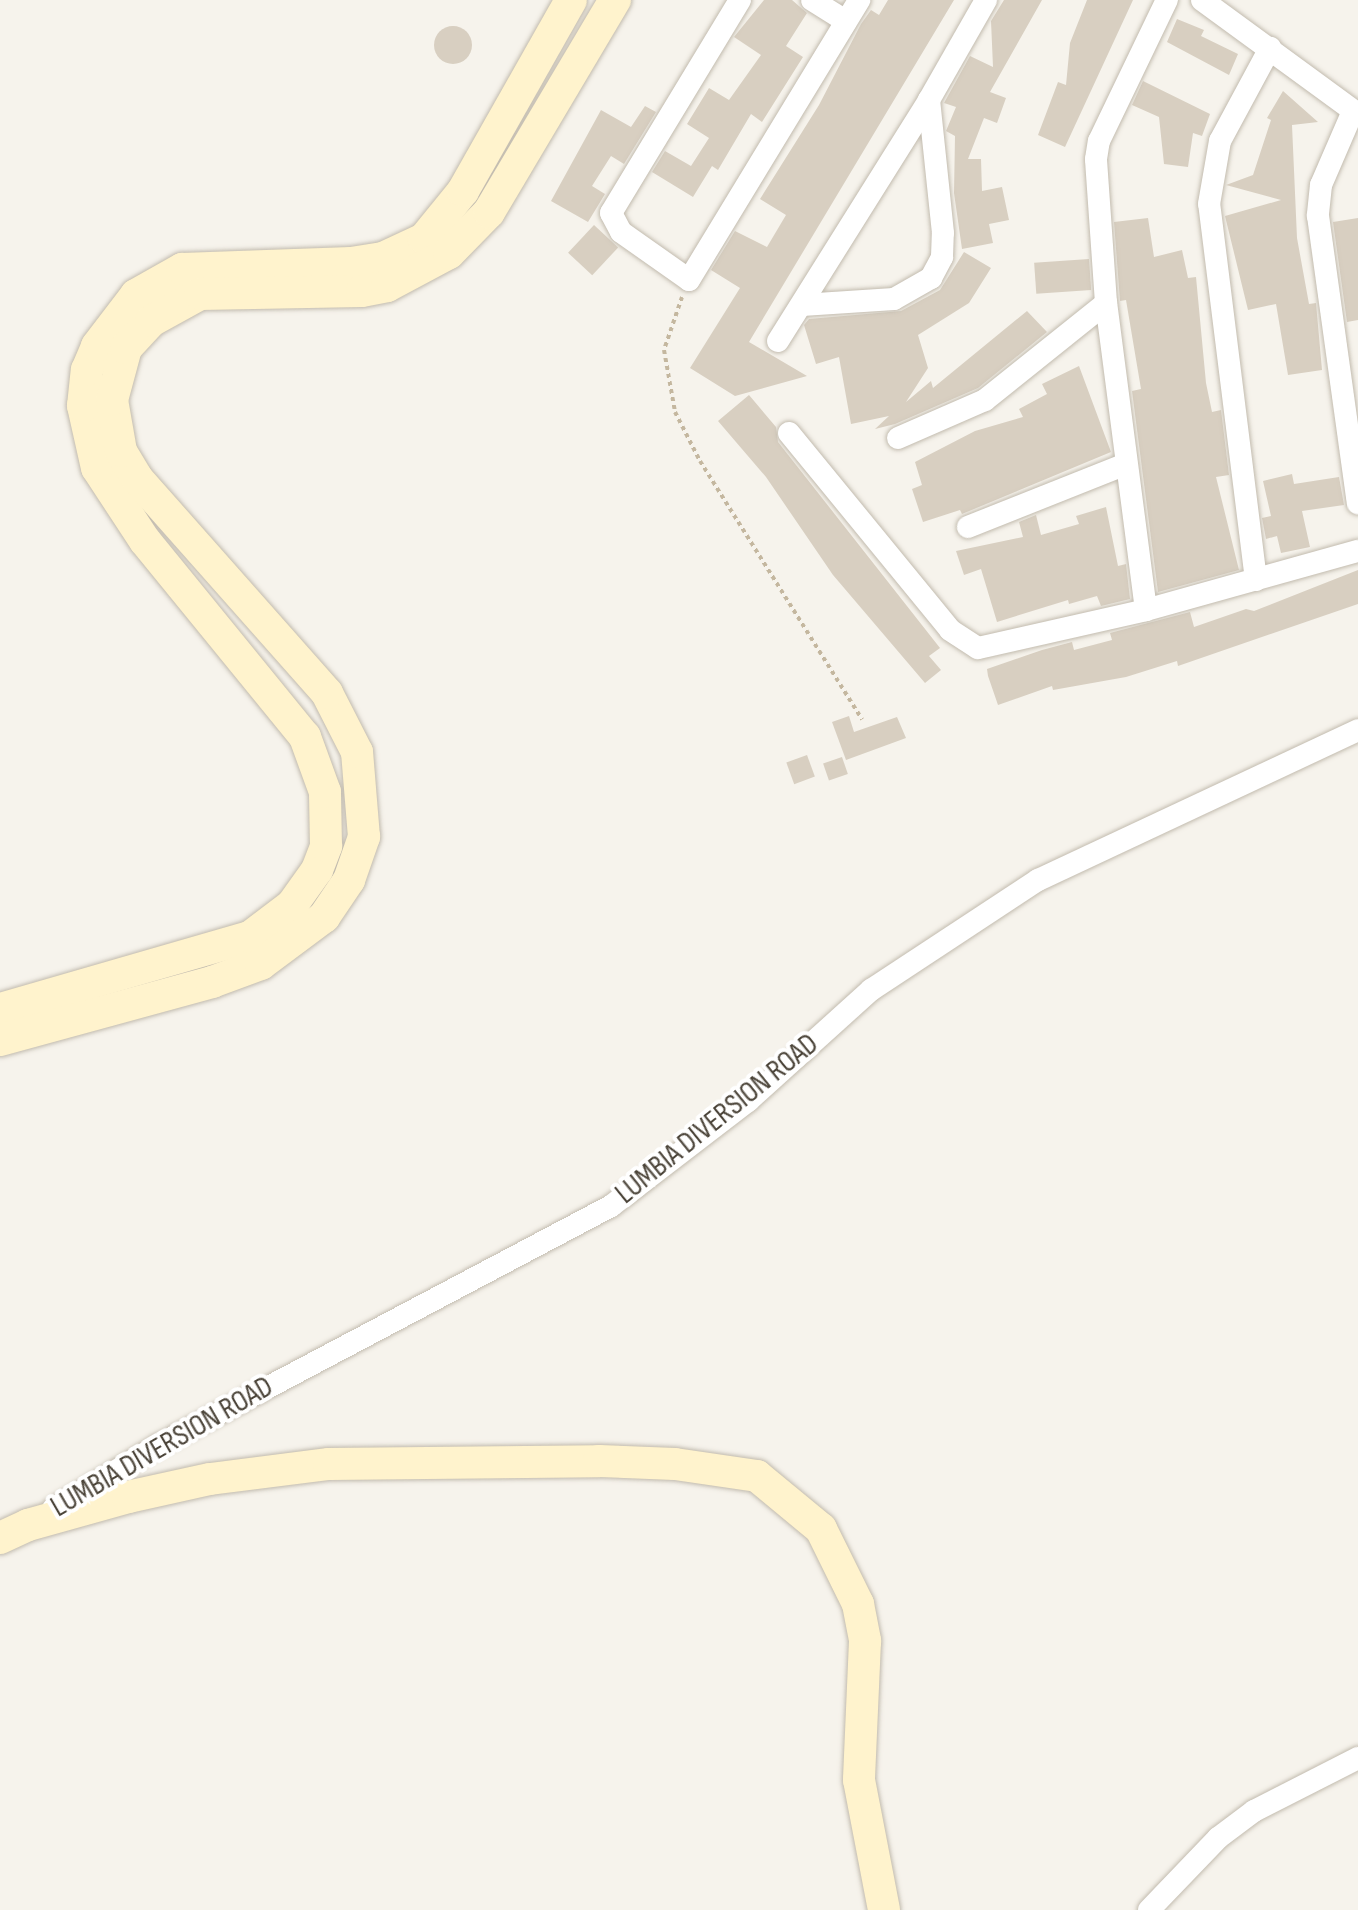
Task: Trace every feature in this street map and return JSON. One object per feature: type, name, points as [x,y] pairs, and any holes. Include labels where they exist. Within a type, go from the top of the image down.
[{"type":"street","points":[[0,1009],[250,937],[292,905],[326,846],[325,792],[305,737],[145,541],[97,468],[83,406],[87,370],[97,346],[136,295],[182,269],[351,263],[406,250],[424,239],[449,210],[571,0]]},
{"type":"street","points":[[0,1040],[212,982],[261,964],[324,917],[349,880],[364,837],[357,752],[327,693],[147,490],[121,451],[112,400],[126,348],[151,321],[200,294],[362,291],[416,273],[472,234],[615,0]]},
{"type":"street","points":[[740,0],[611,213],[621,232],[689,280],[859,0]]},
{"type":"street","points":[[812,0],[846,21]]},
{"type":"street","points":[[778,341],[929,100],[986,0]]},
{"type":"street","points":[[1146,610],[1124,465],[1096,180],[1099,141],[1167,0]]},
{"type":"street","points":[[1202,0],[1356,113],[1321,185],[1318,216],[1358,503]]},
{"type":"street","points":[[1256,580],[1209,204],[1220,141],[1270,48]]},
{"type":"street","points":[[802,305],[894,299],[931,278],[942,257],[943,233],[929,100]]},
{"type":"street","points":[[502,120],[534,135]]},
{"type":"street","points":[[898,438],[985,400],[1106,303]]},
{"type":"street","points":[[789,433],[963,643],[989,648],[1146,610],[1358,551]]},
{"type":"street","points":[[968,527],[1124,465]]},
{"type":"street","name":"LUMBIA DIVERSION ROAD","points":[[14,1531],[157,1446],[611,1206],[748,1101],[871,990],[1038,880],[1358,730]]},
{"type":"street","points":[[14,1531],[210,1479],[329,1464],[599,1461],[675,1464],[757,1476],[821,1529],[858,1604],[865,1641],[859,1780],[884,1910]]},
{"type":"street","points":[[1149,1910],[1218,1838],[1254,1811],[1358,1758]]},
{"type":"path","points":[[689,280],[664,350],[675,412],[700,461],[862,719]]},
{"type":"building","points":[[764,0],[792,0],[807,13],[786,46],[803,57],[762,122],[751,114],[718,170],[712,166],[693,197],[652,172],[665,151],[691,166],[709,138],[687,124],[709,88],[729,100],[761,55],[734,37]]},
{"type":"building","points":[[888,0],[954,0],[749,342],[807,376],[735,396],[690,368],[740,288],[711,270],[735,231],[767,247],[786,215],[760,199],[819,105],[861,24],[871,10],[879,15]]},
{"type":"building","points":[[1004,0],[1042,0],[990,92],[1006,98],[997,123],[984,118],[968,159],[981,159],[982,191],[1002,187],[1009,220],[989,224],[993,243],[962,249],[954,193],[955,136],[946,131],[956,107],[944,103],[970,56],[993,67],[991,21]]},
{"type":"building","points":[[1087,0],[1133,0],[1065,147],[1038,135],[1058,82],[1066,85],[1070,43]]},
{"type":"building","points":[[1177,19],[1204,30],[1201,36],[1238,54],[1229,75],[1167,42]]},
{"type":"building","points":[[453,26],[467,31],[472,45],[467,59],[453,64],[439,59],[434,45],[439,31]]},
{"type":"building","points":[[1143,81],[1210,114],[1202,136],[1193,133],[1188,167],[1164,164],[1159,117],[1132,105]]},
{"type":"building","points":[[1283,91],[1318,122],[1292,125],[1297,238],[1309,304],[1316,303],[1322,370],[1288,375],[1276,304],[1248,310],[1225,216],[1281,200],[1226,185],[1253,175],[1271,120],[1267,118]]},
{"type":"building","points":[[645,106],[656,112],[624,164],[611,156],[592,186],[605,194],[588,222],[551,201],[601,110],[631,127]]},
{"type":"building","points":[[1148,218],[1154,257],[1182,250],[1188,278],[1196,277],[1206,383],[1212,412],[1221,410],[1229,475],[1216,477],[1239,570],[1158,592],[1132,391],[1141,389],[1126,300],[1120,301],[1114,222]]},
{"type":"building","points":[[1358,218],[1358,320],[1347,322],[1333,222]]},
{"type":"building","points":[[594,225],[618,248],[592,275],[568,253]]},
{"type":"building","points":[[964,252],[991,268],[969,303],[918,335],[928,368],[906,402],[931,381],[933,388],[1027,311],[1047,332],[978,388],[895,424],[875,429],[889,416],[851,424],[839,357],[816,364],[804,325],[809,319],[901,311],[940,290]]},
{"type":"building","points":[[1089,259],[1091,290],[1036,294],[1034,263]]},
{"type":"building","points":[[1079,366],[1111,452],[962,514],[960,510],[923,522],[912,489],[922,485],[915,462],[975,431],[1023,417],[1019,409],[1047,394],[1042,384]]},
{"type":"building","points":[[749,395],[776,427],[778,442],[940,648],[929,656],[941,670],[925,683],[833,575],[766,477],[718,421]]},
{"type":"building","points":[[1292,474],[1294,484],[1339,477],[1344,505],[1302,511],[1310,547],[1281,553],[1277,536],[1266,539],[1262,518],[1271,516],[1263,481]]},
{"type":"building","points":[[1106,507],[1118,566],[1126,564],[1130,599],[1101,606],[1097,596],[1069,604],[1068,600],[997,622],[981,569],[964,575],[956,551],[1023,537],[1019,522],[1036,515],[1041,535],[1079,524],[1076,516]]},
{"type":"building","points":[[1358,570],[1358,604],[1178,666],[1177,661],[1126,677],[1053,690],[1052,686],[998,705],[988,676],[987,669],[1042,650],[1072,642],[1074,650],[1112,640],[1110,633],[1190,612],[1194,627],[1246,609],[1254,611]]},
{"type":"building","points":[[849,716],[854,732],[897,717],[906,738],[846,760],[832,722]]},
{"type":"building","points":[[807,755],[815,777],[794,784],[786,763]]},
{"type":"building","points":[[842,757],[848,774],[829,781],[823,764]]}]
